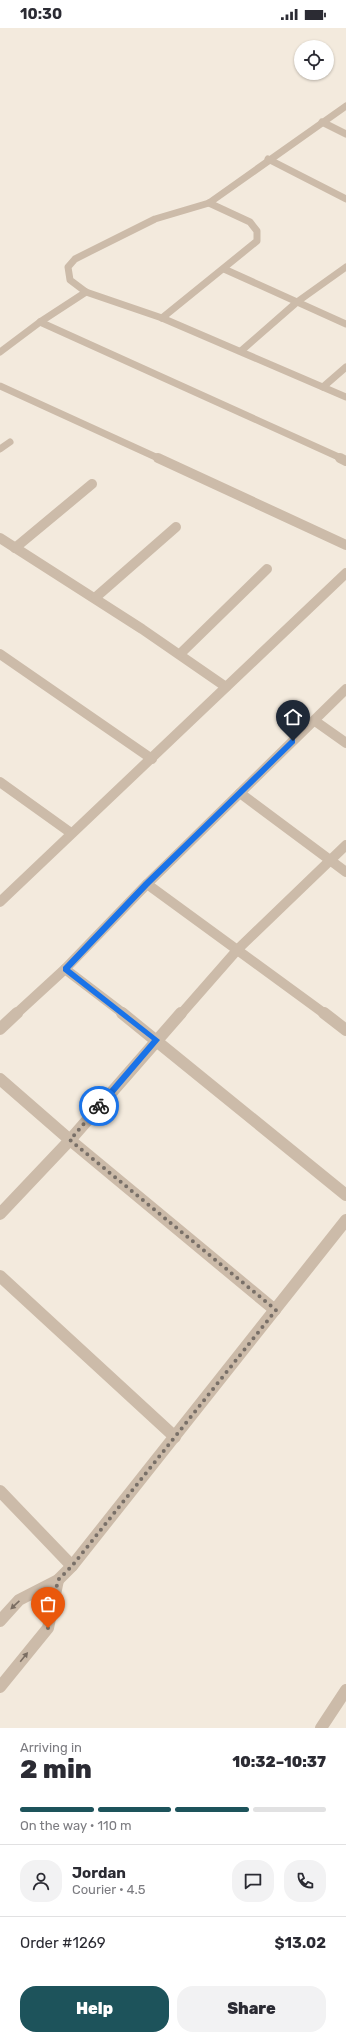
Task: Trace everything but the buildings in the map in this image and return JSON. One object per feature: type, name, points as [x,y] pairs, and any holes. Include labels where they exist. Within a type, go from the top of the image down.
[{"type":"street","points":[[346,106],[268,159],[209,203],[182,209],[145,222],[75,259],[68,267],[70,280],[86,292],[162,318],[346,397]]},
{"type":"street","points":[[322,122],[346,134]]},
{"type":"street","points":[[268,159],[346,199]]},
{"type":"street","points":[[162,318],[224,269],[257,240],[257,231],[250,222],[209,203]]},
{"type":"street","points":[[241,351],[297,302],[346,267]]},
{"type":"street","points":[[224,269],[346,324]]},
{"type":"street","points":[[0,352],[40,322],[86,292]]},
{"type":"street","points":[[40,322],[346,461]]},
{"type":"street","points":[[323,387],[346,367]]},
{"type":"street","points":[[0,386],[346,545]]},
{"type":"street","points":[[0,449],[10,442]]},
{"type":"street","points":[[15,548],[92,484]]},
{"type":"street","points":[[96,597],[176,527]]},
{"type":"street","points":[[0,538],[96,597],[181,653],[226,687]]},
{"type":"street","points":[[181,653],[266,569]]},
{"type":"street","points":[[0,902],[346,573]]},
{"type":"street","points":[[0,654],[152,759]]},
{"type":"street","points":[[0,1029],[65,969],[147,884],[346,689]]},
{"type":"street","points":[[314,721],[346,743]]},
{"type":"street","points":[[0,782],[71,833]]},
{"type":"street","points":[[240,793],[346,872]]},
{"type":"street","points":[[0,1214],[70,1140],[238,949],[346,845]]},
{"type":"street","points":[[147,884],[238,949],[346,1030]]},
{"type":"street","points":[[65,969],[157,1040],[346,1195]]},
{"type":"street","points":[[0,1079],[70,1140],[276,1310]]},
{"type":"street","points":[[0,1621],[19,1600],[58,1580],[72,1566],[346,1220]]},
{"type":"street","points":[[0,1276],[175,1437]]},
{"type":"street","points":[[0,1492],[72,1566]]},
{"type":"street","points":[[0,1687],[48,1628],[58,1580]]},
{"type":"street","points":[[321,1728],[346,1690]]},
{"type":"way so far","points":[[48,1628],[58,1580],[72,1566],[276,1310],[70,1140],[99,1106]]},
{"type":"route","points":[[99,1106],[157,1040],[65,969],[147,884],[293,741]]}]
